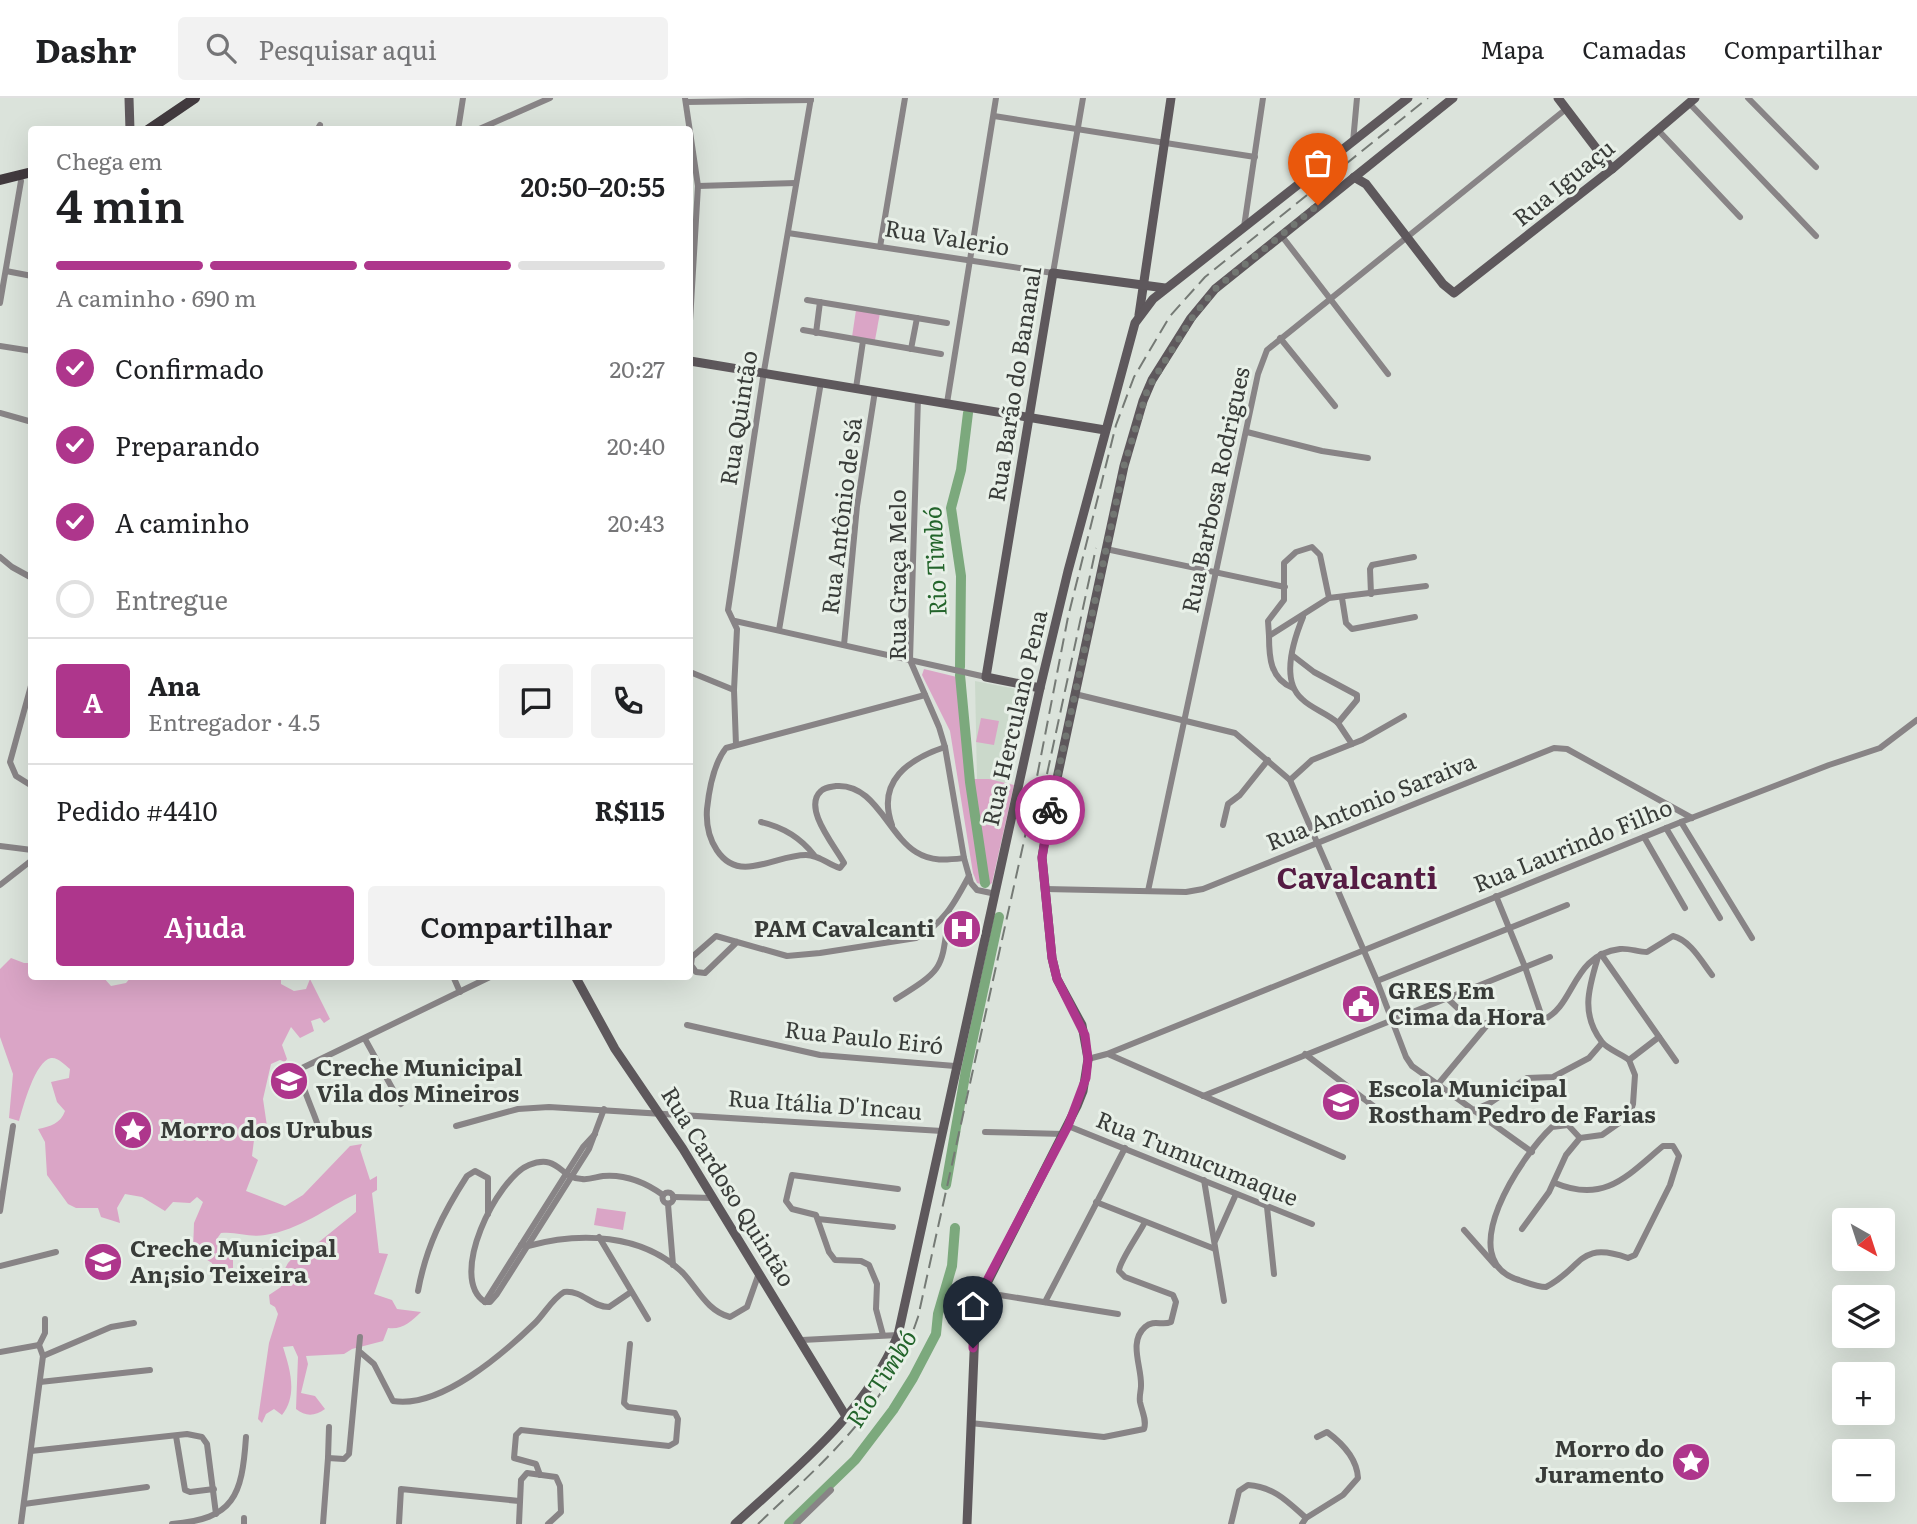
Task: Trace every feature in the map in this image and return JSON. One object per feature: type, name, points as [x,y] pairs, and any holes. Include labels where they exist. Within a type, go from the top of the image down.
[{"type":"main road","points":[[129,98],[130,126]]},
{"type":"main road","points":[[154,126],[195,98]]},
{"type":"main road","points":[[165,126],[204,98]]},
{"type":"main road","name":"Rua Herculano Pena","points":[[736,1524],[847,1418],[873,1383],[898,1335],[1040,688],[1105,430],[1138,317],[1171,98]]},
{"type":"main road","points":[[1138,317],[1167,288],[1408,98]]},
{"type":"main road","points":[[967,1524],[974,1317],[981,1292],[1066,1130],[1083,1091],[1088,1059],[1082,1025],[1054,972],[1042,866],[1044,841],[1124,466],[1152,380],[1192,318],[1215,289],[1453,98]]},
{"type":"main road","points":[[1558,98],[1612,169]]},
{"type":"main road","name":"Rua Iguaçu","points":[[1406,236],[1443,284],[1454,293],[1612,169],[1692,100]]},
{"type":"main road","points":[[1368,187],[1369,165]]},
{"type":"main road","points":[[0,180],[28,173]]},
{"type":"main road","points":[[1354,177],[1368,187],[1406,236]]},
{"type":"main road","points":[[0,186],[26,180]]},
{"type":"main road","name":"Rua Valerio","points":[[1053,273],[1143,287],[1167,288]]},
{"type":"main road","name":"Rua Barão do Bananal","points":[[986,677],[1053,273]]},
{"type":"main road","points":[[693,361],[764,371],[1105,430]]},
{"type":"main road","points":[[986,677],[1040,688]]},
{"type":"main road","name":"Rua Cardoso Quintão","points":[[577,980],[615,1049],[713,1198],[802,1340],[847,1418]]},
{"type":"street","points":[[486,126],[550,98]]},
{"type":"street","points":[[880,247],[905,98]]},
{"type":"street","points":[[947,403],[996,98]]},
{"type":"street","name":"Rua Barão do Bananal","points":[[1053,273],[1083,98]]},
{"type":"street","points":[[1244,227],[1263,98]]},
{"type":"street","points":[[1353,142],[1357,98]]},
{"type":"street","points":[[1748,98],[1816,167]]},
{"type":"street","points":[[459,126],[463,99]]},
{"type":"street","points":[[689,125],[686,100],[811,99]]},
{"type":"street","name":"Rua Quintão","points":[[733,745],[737,629],[728,610],[764,371],[811,99]]},
{"type":"street","points":[[1692,100],[1816,236]]},
{"type":"street","name":"Rua Barbosa Rodrigues","points":[[1148,891],[1263,357],[1280,338],[1566,109]]},
{"type":"street","points":[[994,116],[1255,157]]},
{"type":"street","points":[[1658,130],[1740,217]]},
{"type":"street","points":[[693,170],[698,186],[693,267]]},
{"type":"street","points":[[0,302],[26,180]]},
{"type":"street","points":[[698,186],[796,183]]},
{"type":"street","name":"Rua Valerio","points":[[788,233],[1053,273]]},
{"type":"street","points":[[1281,235],[1388,374]]},
{"type":"street","points":[[6,271],[28,275]]},
{"type":"street","points":[[807,300],[947,323]]},
{"type":"street","points":[[816,333],[820,302]]},
{"type":"street","points":[[911,349],[917,318]]},
{"type":"street","points":[[803,330],[942,354]]},
{"type":"street","points":[[1280,338],[1335,406]]},
{"type":"street","points":[[856,388],[863,341]]},
{"type":"street","points":[[0,346],[28,350]]},
{"type":"street","points":[[779,630],[821,382]]},
{"type":"street","name":"Rua Antônio de Sá","points":[[844,645],[857,506],[876,391]]},
{"type":"street","name":"Rua Graça Melo","points":[[918,398],[910,660],[945,747],[969,876]]},
{"type":"street","points":[[0,414],[28,421]]},
{"type":"street","points":[[1247,432],[1322,451],[1368,458]]},
{"type":"street","points":[[1328,598],[1320,555],[1312,547],[1296,552],[1284,563],[1284,600],[1268,621],[1269,659],[1274,671],[1286,685],[1293,688],[1302,700],[1326,712],[1338,723],[1352,744]]},
{"type":"street","points":[[1107,549],[1285,587]]},
{"type":"street","points":[[0,556],[28,576]]},
{"type":"street","points":[[1371,594],[1372,565],[1414,557]]},
{"type":"street","points":[[0,566],[12,567]]},
{"type":"street","points":[[1269,636],[1328,598],[1426,586]]},
{"type":"street","points":[[1342,598],[1346,623],[1352,629],[1415,617]]},
{"type":"street","points":[[1293,688],[1292,655],[1304,615]]},
{"type":"street","points":[[735,621],[986,677]]},
{"type":"street","points":[[1292,655],[1314,672],[1357,695],[1357,700],[1338,723]]},
{"type":"street","points":[[693,673],[733,690]]},
{"type":"street","points":[[1075,694],[1235,733],[1290,780],[1377,981],[1406,1057],[1412,1066],[1532,1152]]},
{"type":"street","points":[[814,855],[789,857],[744,867],[719,854],[708,837],[707,808],[722,755],[733,745],[925,695]]},
{"type":"street","points":[[28,697],[10,762],[16,776],[28,784]]},
{"type":"street","points":[[1290,780],[1312,760],[1352,744],[1404,716]]},
{"type":"street","name":"Rua Laurindo Filho","points":[[1088,1059],[1107,1054],[1692,817],[1880,748],[1917,720]]},
{"type":"street","points":[[892,826],[888,804],[892,787],[901,771],[914,759],[945,747]]},
{"type":"street","name":"Rua Antonio Saraiva","points":[[1045,888],[1148,891],[1203,889],[1560,747],[1692,817]]},
{"type":"street","points":[[1223,825],[1228,804],[1240,795],[1268,760]]},
{"type":"street","points":[[761,822],[785,830],[814,855],[834,866],[844,865],[814,810],[816,797],[825,788],[841,786],[859,791],[907,846],[918,854],[931,859],[964,858]]},
{"type":"street","points":[[1681,822],[1752,938]]},
{"type":"street","points":[[1666,828],[1720,918]]},
{"type":"street","points":[[1644,837],[1685,908]]},
{"type":"street","points":[[0,846],[28,850]]},
{"type":"street","points":[[0,885],[28,863]]},
{"type":"street","points":[[969,876],[977,890],[996,894]]},
{"type":"street","points":[[897,999],[929,979],[938,968],[943,956],[949,913],[969,876]]},
{"type":"street","points":[[1496,896],[1543,1020]]},
{"type":"street","points":[[1377,981],[1567,905]]},
{"type":"street","points":[[693,956],[714,936],[787,956],[916,938],[949,913]]},
{"type":"street","points":[[1447,998],[1469,1019],[1482,1025],[1509,1013],[1543,1020],[1556,1011],[1569,988],[1600,954],[1622,949],[1647,953],[1669,938],[1677,937],[1692,950],[1712,975]]},
{"type":"street","points":[[693,968],[696,972],[705,973],[737,942]]},
{"type":"street","points":[[1600,954],[1676,1060]]},
{"type":"street","points":[[1522,1228],[1555,1183],[1562,1164],[1580,1138],[1602,1135],[1629,1116],[1633,1104],[1635,1075],[1629,1060],[1602,1044],[1593,1025],[1586,998],[1600,954]]},
{"type":"street","points":[[1203,1096],[1549,957]]},
{"type":"street","points":[[455,980],[460,992]]},
{"type":"street","points":[[319,1129],[310,1099],[298,1075],[300,1069],[365,1040],[484,980]]},
{"type":"street","points":[[1439,1083],[1488,1024]]},
{"type":"street","name":"Rua Paulo Eiró","points":[[687,1026],[820,1055],[955,1066]]},
{"type":"street","points":[[1629,1060],[1659,1037]]},
{"type":"street","points":[[365,1040],[401,1104]]},
{"type":"street","points":[[1474,1110],[1490,1103],[1527,1078],[1553,1077],[1589,1058],[1602,1044]]},
{"type":"street","points":[[1107,1054],[1343,1157]]},
{"type":"street","points":[[1305,1054],[1394,1121]]},
{"type":"street","name":"Rua Itália D'Incau","points":[[456,1126],[517,1109],[549,1107],[658,1111],[942,1130]]},
{"type":"street","points":[[604,1109],[590,1150],[570,1174],[492,1300],[485,1302],[475,1292],[470,1272],[473,1254],[488,1216],[504,1186],[528,1166],[548,1161],[570,1174],[583,1180],[626,1177],[663,1195],[669,1193],[673,1197],[713,1198]]},
{"type":"street","points":[[1496,1266],[1491,1237],[1505,1190],[1548,1131],[1557,1125],[1568,1125],[1580,1138]]},
{"type":"street","points":[[0,1211],[13,1126]]},
{"type":"street","name":"Rua Tumucumaque","points":[[985,1132],[1066,1130],[1125,1148],[1312,1224]]},
{"type":"street","points":[[1464,1230],[1509,1277],[1540,1287],[1550,1284],[1595,1252],[1604,1250],[1632,1258],[1661,1205],[1679,1156],[1677,1150],[1668,1144],[1628,1177],[1606,1188],[1574,1189],[1555,1183]]},
{"type":"street","points":[[1045,1303],[1125,1148]]},
{"type":"street","points":[[418,1291],[425,1257],[439,1221],[467,1176],[475,1171],[488,1178],[488,1216]]},
{"type":"street","points":[[883,1335],[875,1303],[877,1284],[871,1268],[866,1262],[833,1258],[818,1219],[812,1212],[792,1209],[786,1201],[792,1175],[898,1189]]},
{"type":"street","points":[[1204,1180],[1224,1301]]},
{"type":"street","points":[[1215,1246],[1236,1194]]},
{"type":"street","points":[[663,1195],[663,1200],[667,1203],[673,1265]]},
{"type":"street","points":[[667,1203],[673,1197]]},
{"type":"street","points":[[1096,1202],[1215,1246]]},
{"type":"street","points":[[1267,1207],[1274,1274]]},
{"type":"street","points":[[818,1219],[892,1227]]},
{"type":"street","points":[[970,1423],[1088,1437],[1140,1432],[1146,1422],[1140,1400],[1138,1339],[1143,1329],[1151,1323],[1166,1324],[1171,1321],[1176,1302],[1173,1296],[1125,1277],[1118,1268],[1133,1247],[1145,1222]]},
{"type":"street","points":[[524,1245],[564,1238],[599,1237],[632,1245],[673,1265],[715,1310],[730,1317],[747,1307],[759,1273]]},
{"type":"street","points":[[599,1237],[648,1319]]},
{"type":"street","points":[[0,1266],[56,1252]]},
{"type":"street","points":[[360,1352],[374,1364],[393,1401],[423,1400],[486,1364],[516,1340],[565,1292],[577,1292],[594,1303],[609,1307],[631,1292]]},
{"type":"street","points":[[981,1292],[1118,1314]]},
{"type":"street","points":[[21,1524],[43,1356],[39,1345],[45,1333],[45,1318]]},
{"type":"street","points":[[43,1356],[111,1327],[134,1323]]},
{"type":"street","points":[[802,1340],[898,1335]]},
{"type":"street","points":[[328,1458],[344,1459],[349,1454],[360,1337]]},
{"type":"street","points":[[540,1475],[536,1464],[514,1458],[519,1431],[669,1446],[676,1442],[678,1419],[675,1413],[628,1407],[624,1403],[630,1344]]},
{"type":"street","points":[[0,1352],[39,1345]]},
{"type":"street","points":[[40,1382],[150,1370]]},
{"type":"street","points":[[323,1524],[329,1427]]},
{"type":"street","points":[[1231,1524],[1239,1491],[1248,1485],[1278,1493],[1304,1521],[1343,1495],[1358,1478],[1354,1462],[1335,1438],[1325,1432],[1317,1437]]},
{"type":"street","points":[[31,1451],[187,1434],[202,1437],[207,1444],[216,1514]]},
{"type":"street","points":[[176,1436],[185,1490],[190,1492],[214,1489]]},
{"type":"street","points":[[172,1524],[200,1521],[216,1514],[232,1500],[243,1476],[246,1437]]},
{"type":"street","points":[[519,1524],[521,1480],[527,1474],[556,1477],[560,1486],[561,1512],[548,1524]]},
{"type":"street","points":[[24,1504],[147,1487]]},
{"type":"street","points":[[399,1524],[401,1489],[519,1501]]},
{"type":"street","points":[[796,1524],[831,1490]]},
{"type":"shaded area","points":[[856,310],[880,313],[875,340],[852,337]]},
{"type":"shaded area","points":[[924,669],[965,679],[972,779],[989,779],[1014,785],[992,883],[988,886],[977,883],[973,873],[950,731],[922,675]]},
{"type":"shaded area","points":[[975,681],[1025,691],[1027,695],[1008,783],[977,779]]},
{"type":"shaded area","points":[[981,718],[999,721],[994,745],[976,742]]},
{"type":"shaded area","points":[[11,958],[28,963],[28,980],[106,980],[111,986],[128,980],[281,980],[281,984],[294,991],[306,989],[310,980],[330,1019],[324,1023],[320,1018],[311,1021],[314,1031],[300,1038],[291,1027],[282,1045],[287,1059],[285,1062],[280,1060],[271,1064],[263,1099],[269,1140],[254,1140],[252,1156],[258,1160],[246,1191],[285,1206],[303,1195],[350,1146],[362,1144],[360,1149],[370,1180],[377,1176],[377,1190],[372,1193],[379,1253],[388,1254],[374,1294],[392,1300],[397,1309],[421,1312],[398,1328],[388,1328],[383,1341],[352,1349],[344,1354],[306,1356],[308,1364],[301,1393],[315,1396],[325,1409],[310,1415],[296,1409],[298,1357],[293,1346],[283,1347],[290,1373],[290,1399],[282,1415],[274,1409],[266,1414],[262,1423],[258,1419],[269,1343],[278,1314],[270,1304],[269,1295],[281,1287],[280,1278],[288,1263],[300,1250],[314,1246],[356,1212],[356,1194],[301,1224],[278,1232],[259,1236],[221,1233],[216,1240],[233,1252],[233,1273],[228,1280],[220,1279],[212,1263],[193,1251],[194,1223],[203,1202],[197,1197],[190,1203],[173,1202],[165,1211],[142,1197],[125,1194],[117,1208],[120,1223],[101,1217],[98,1208],[76,1208],[68,1204],[47,1175],[45,1142],[38,1129],[54,1124],[63,1115],[65,1111],[57,1102],[51,1082],[69,1078],[70,1069],[56,1059],[45,1061],[30,1085],[19,1121],[9,1118],[13,1074],[0,1037],[0,969]]},
{"type":"shaded area","name":"GRES Em Cima da Hora","points":[[1373,990],[1379,1006],[1348,1018],[1342,1003]]},
{"type":"shaded area","points":[[597,1208],[626,1212],[623,1230],[594,1225]]},
{"type":"waterway","name":"Rio Timbó","points":[[960,667],[961,576],[951,508],[961,470],[968,413]]},
{"type":"waterway","name":"Rio Timbó","points":[[960,675],[970,782],[985,883]]},
{"type":"waterway","name":"Rio Timbó","points":[[946,1185],[966,1070],[999,917]]},
{"type":"waterway","name":"Rio Timbó","points":[[789,1524],[855,1460],[893,1410],[913,1378],[936,1334],[938,1314],[952,1266],[955,1228]]},
{"type":"railway","points":[[758,1524],[830,1454],[872,1406],[890,1379],[918,1317],[1028,823],[1068,617],[1116,425],[1134,377],[1170,316],[1205,277],[1428,98]]},
{"type":"railway","points":[[1047,774],[1096,548]]},
{"type":"way so far","points":[[1050,810],[1124,466],[1148,388],[1192,318],[1215,289],[1318,205]]},
{"type":"place","name":"PAM Cavalcanti","points":[[962,929]]},
{"type":"place","name":"GRES Em Cima da Hora","points":[[1361,1004]]},
{"type":"place","name":"Creche Municipal Vila dos Mineiros","points":[[289,1081]]},
{"type":"place","name":"Escola Municipal Rostham Pedro de Farias","points":[[1341,1102]]},
{"type":"place","name":"Morro dos Urubus","points":[[133,1130]]},
{"type":"place","name":"Creche Municipal An¡sio Teixeira","points":[[103,1262]]},
{"type":"place","name":"Morro do Juramento","points":[[1691,1462]]},
{"type":"district","name":"Cavalcanti","points":[[1357,879]]},
{"type":"route","points":[[973,1348],[974,1311],[981,1292],[1068,1126],[1086,1078],[1088,1059],[1085,1035],[1054,972],[1048,930],[1042,858],[1050,810]]}]
